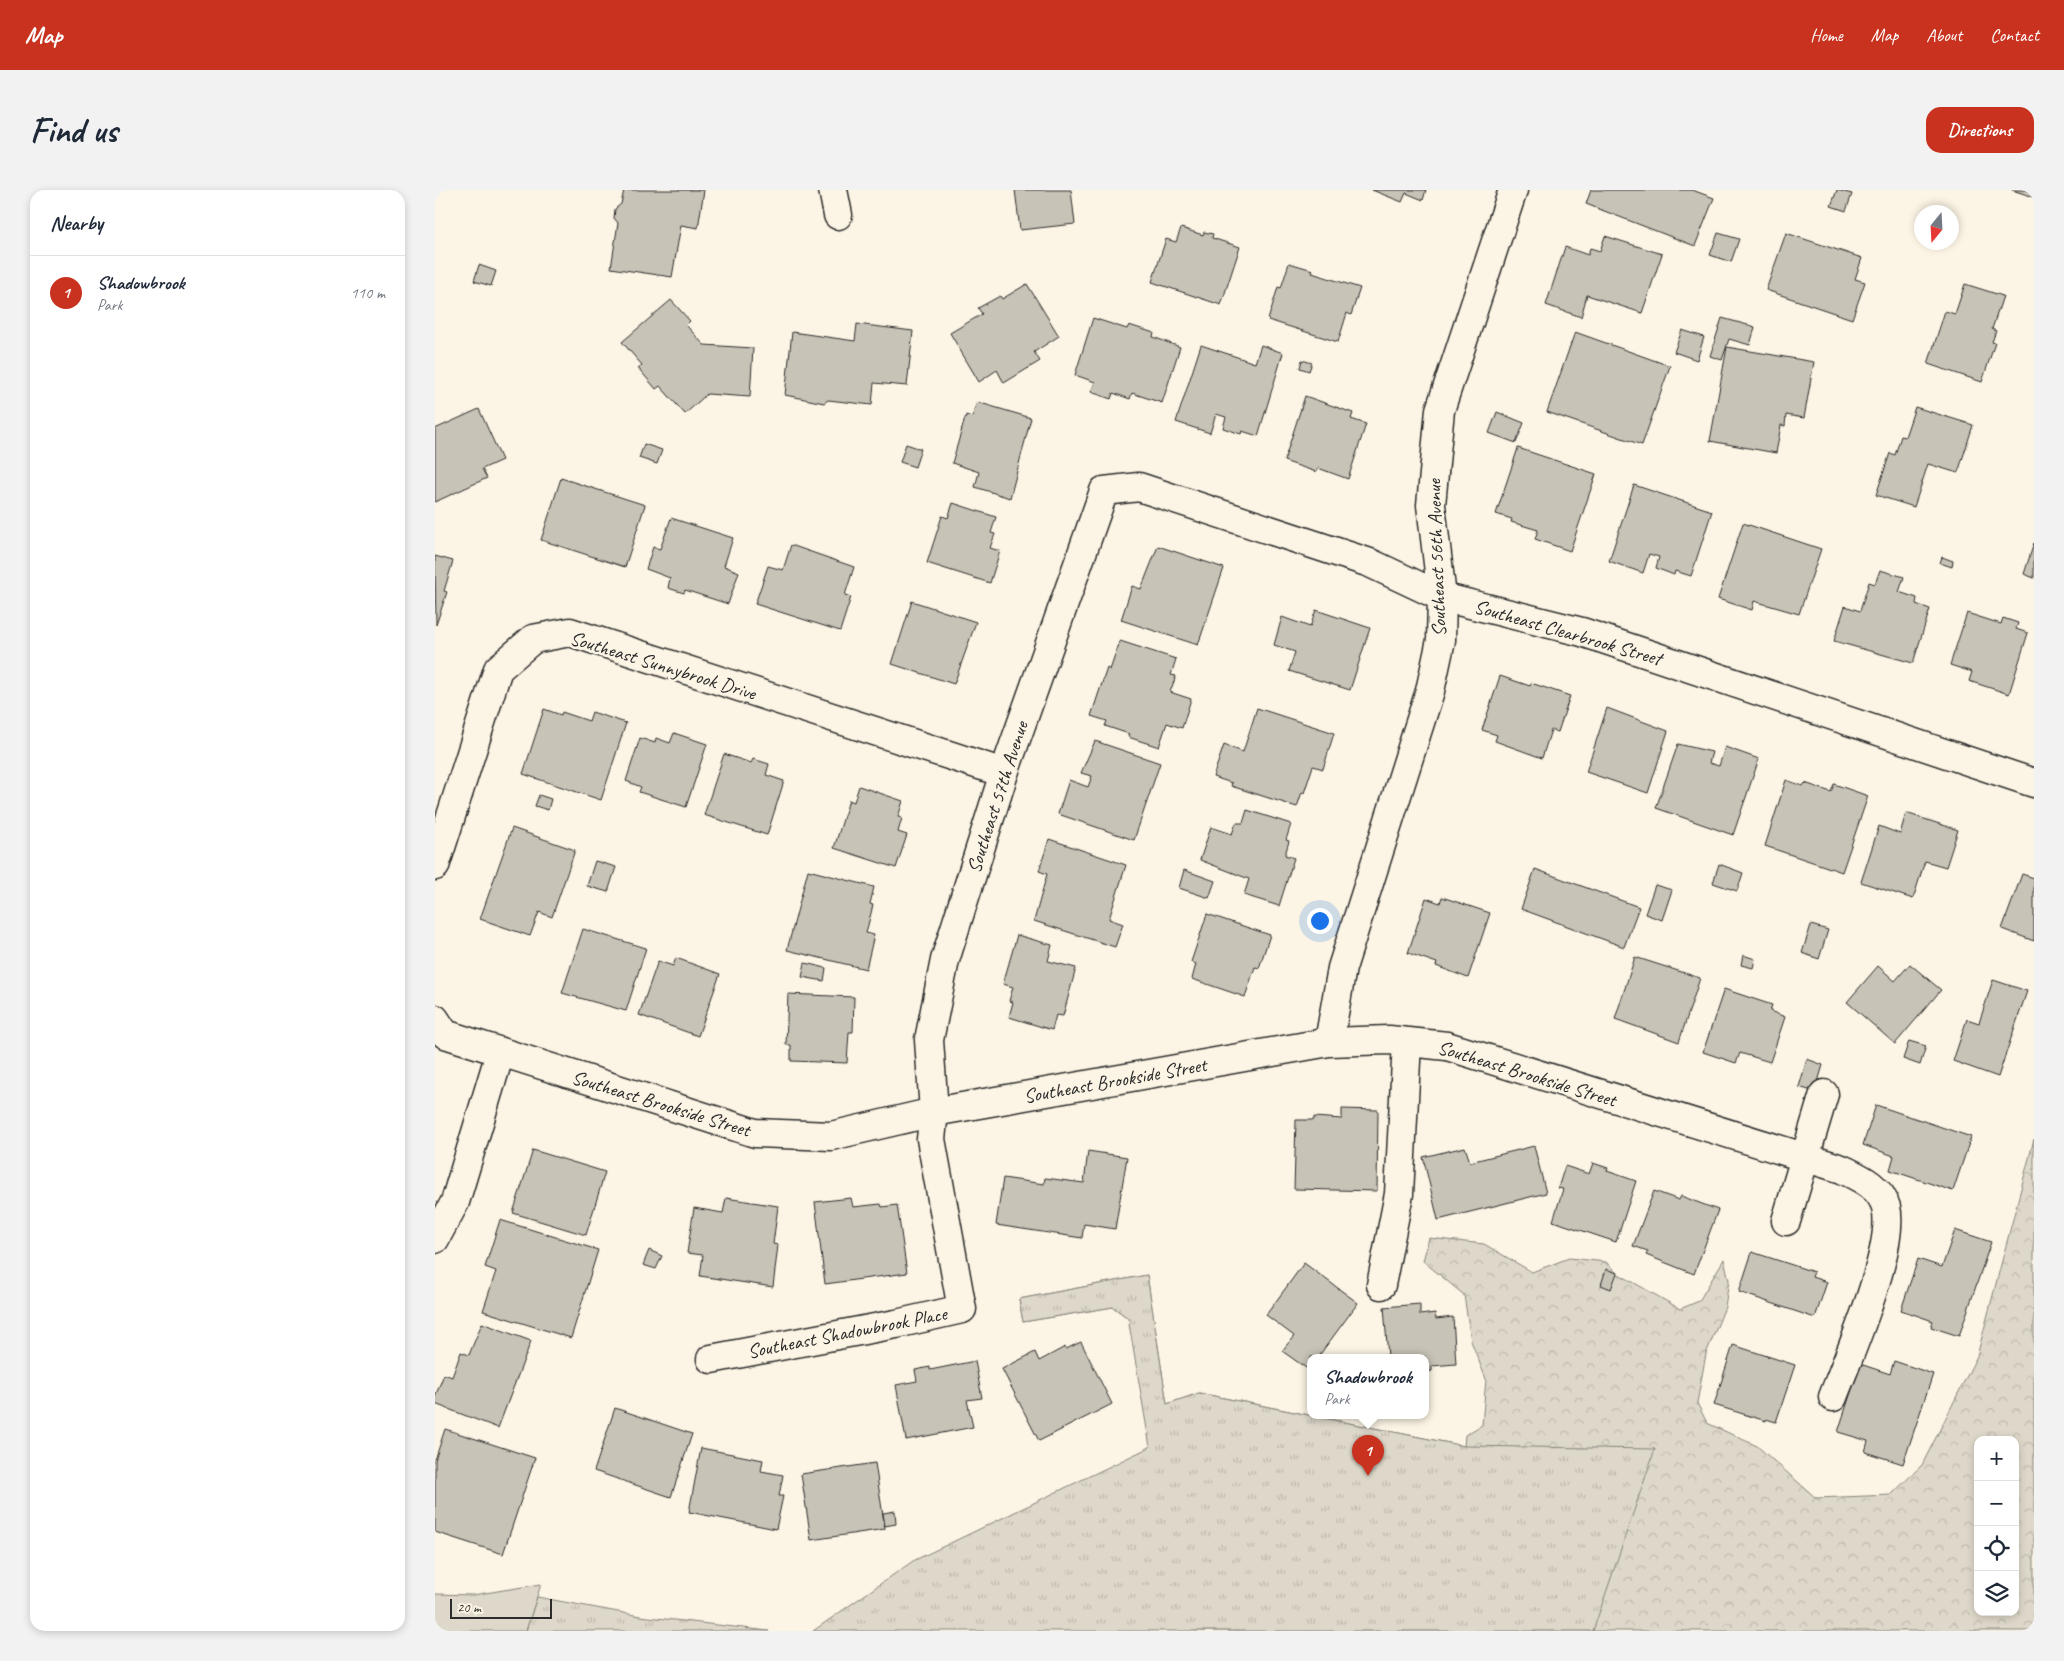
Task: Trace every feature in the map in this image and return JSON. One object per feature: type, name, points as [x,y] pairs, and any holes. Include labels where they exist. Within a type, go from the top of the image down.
[{"type":"street","name":"Southeast 56th Avenue","points":[[1329,1042],[1342,968],[1430,691],[1441,640],[1442,597],[1431,505],[1440,410],[1513,190]]},
{"type":"street","name":"Southeast Clearbrook Street","points":[[1104,491],[1139,487],[1370,563],[1442,597],[1582,632],[2034,782]]},
{"type":"street","name":"Southeast 57th Avenue","points":[[934,1112],[929,1040],[945,960],[1004,773],[1104,491]]},
{"type":"street","name":"Southeast Sunnybrook Drive","points":[[435,866],[498,669],[533,639],[570,632],[1004,773]]},
{"type":"street","name":"Southeast Brookside Street","points":[[435,1019],[445,1034],[755,1133],[831,1136],[934,1112],[1329,1042],[1389,1040],[1447,1046],[1804,1159],[1842,1169],[1873,1185],[1886,1207],[1887,1239],[1871,1295],[1833,1397]]},
{"type":"street","points":[[1381,1286],[1399,1194],[1407,1042]]},
{"type":"street","points":[[435,1239],[455,1202],[500,1053]]},
{"type":"street","points":[[1786,1221],[1824,1094]]},
{"type":"street","name":"Southeast Shadowbrook Place","points":[[711,1359],[896,1324],[961,1309],[931,1139],[934,1112]]},
{"type":"green space","points":[[2034,1139],[2034,1631],[1194,1631],[1128,1318],[1113,1307],[1023,1322],[1019,1299],[1147,1275],[1167,1404],[1199,1393],[1307,1415],[1307,1419],[1329,1419],[1464,1446],[1465,1435],[1482,1425],[1486,1379],[1471,1341],[1464,1295],[1423,1261],[1429,1238],[1484,1244],[1532,1272],[1569,1258],[1606,1262],[1617,1273],[1680,1309],[1699,1301],[1724,1259],[1729,1280],[1725,1307],[1706,1354],[1697,1403],[1707,1423],[1757,1446],[1816,1498],[1891,1495],[1922,1465],[1977,1356]]},
{"type":"green space","points":[[1147,1275],[1167,1404],[1199,1393],[1307,1415],[1307,1419],[1329,1419],[1464,1446],[1655,1449],[1593,1631],[813,1631],[913,1561],[1150,1447],[1128,1318],[1113,1307],[1023,1322],[1019,1299]]},
{"type":"green space","points":[[541,1584],[526,1631],[435,1631],[435,1594],[473,1595]]},
{"type":"green space","points":[[537,1597],[640,1616],[769,1631],[526,1631]]},
{"type":"building","points":[[624,190],[704,190],[698,228],[681,225],[672,277],[611,268],[618,223],[614,218],[615,209],[621,204]]},
{"type":"building","points":[[1015,190],[1071,190],[1075,224],[1020,230]]},
{"type":"building","points":[[1372,190],[1426,190],[1423,200],[1406,193],[1402,202]]},
{"type":"building","points":[[1591,190],[1692,190],[1714,198],[1695,246],[1586,204]]},
{"type":"building","points":[[1837,190],[1852,194],[1846,211],[1831,206]]},
{"type":"building","points":[[2012,190],[2034,190],[2034,197]]},
{"type":"building","points":[[1181,228],[1203,235],[1204,232],[1213,234],[1212,238],[1240,247],[1221,305],[1152,282],[1166,239],[1176,242]]},
{"type":"building","points":[[1718,233],[1739,239],[1731,262],[1710,255]]},
{"type":"building","points":[[1786,233],[1862,258],[1855,279],[1865,282],[1852,319],[1766,290]]},
{"type":"building","points":[[1605,236],[1662,254],[1642,313],[1587,295],[1581,317],[1546,305],[1565,247],[1588,255],[1590,248],[1600,251]]},
{"type":"building","points":[[1289,263],[1313,270],[1312,273],[1360,288],[1351,315],[1347,313],[1338,342],[1268,320],[1278,287],[1281,288]]},
{"type":"building","points":[[479,265],[496,271],[491,286],[474,281]]},
{"type":"building","points":[[1027,284],[1059,336],[1034,352],[1040,361],[1004,383],[997,370],[979,382],[950,333],[982,314],[978,308],[1000,296],[1002,299]]},
{"type":"building","points":[[1965,284],[2003,296],[1992,329],[1996,331],[1992,342],[1995,343],[1982,382],[1928,364],[1945,311],[1955,314]]},
{"type":"building","points":[[671,300],[690,321],[686,325],[704,345],[753,348],[750,397],[707,394],[685,414],[660,386],[656,389],[638,368],[642,365],[622,342]]},
{"type":"building","points":[[1093,318],[1127,329],[1129,325],[1154,333],[1153,337],[1180,347],[1162,403],[1132,393],[1130,399],[1113,393],[1111,399],[1091,392],[1095,382],[1075,375]]},
{"type":"building","points":[[1722,318],[1755,327],[1750,345],[1729,339],[1722,360],[1710,356]]},
{"type":"building","points":[[857,324],[913,331],[907,386],[874,383],[872,405],[828,400],[824,403],[785,395],[792,332],[855,341]]},
{"type":"building","points":[[1682,330],[1704,337],[1697,360],[1674,352]]},
{"type":"building","points":[[1575,332],[1670,366],[1642,445],[1547,412]]},
{"type":"building","points":[[1201,345],[1255,363],[1261,345],[1283,353],[1258,436],[1242,431],[1241,434],[1223,428],[1226,417],[1216,414],[1210,433],[1176,422]]},
{"type":"building","points":[[1727,347],[1814,362],[1804,418],[1786,415],[1785,426],[1781,425],[1776,453],[1710,441]]},
{"type":"building","points":[[1302,360],[1312,363],[1309,371],[1300,368]]},
{"type":"building","points":[[1305,396],[1353,413],[1351,419],[1366,424],[1348,479],[1318,468],[1316,472],[1284,461]]},
{"type":"building","points":[[977,402],[1031,418],[1010,498],[975,487],[979,472],[952,463],[966,415],[972,417]]},
{"type":"building","points":[[1915,407],[1973,425],[1958,473],[1928,464],[1914,507],[1876,495],[1890,453],[1895,455],[1901,436],[1905,437]]},
{"type":"building","points":[[479,409],[502,460],[482,469],[487,478],[435,502],[435,429]]},
{"type":"building","points":[[1497,412],[1524,423],[1516,443],[1489,433]]},
{"type":"building","points":[[644,444],[662,450],[657,464],[639,458]]},
{"type":"building","points":[[906,444],[921,449],[915,467],[900,462]]},
{"type":"building","points":[[1518,448],[1596,474],[1570,551],[1535,539],[1538,530],[1511,522],[1512,519],[1496,514]]},
{"type":"building","points":[[561,478],[645,505],[625,567],[541,540]]},
{"type":"building","points":[[1634,485],[1712,511],[1691,576],[1675,571],[1674,575],[1656,568],[1659,557],[1649,554],[1643,573],[1609,561]]},
{"type":"building","points":[[953,503],[996,517],[991,533],[995,534],[990,548],[1000,551],[990,583],[927,563],[942,516],[948,518]]},
{"type":"building","points":[[671,518],[733,538],[724,566],[739,572],[728,604],[685,590],[684,593],[668,588],[670,578],[646,569],[653,547],[660,549]]},
{"type":"building","points":[[1743,523],[1821,549],[1799,614],[1754,601],[1752,610],[1718,599]]},
{"type":"building","points":[[2034,543],[2034,578],[2024,574]]},
{"type":"building","points":[[791,545],[854,567],[845,595],[851,597],[840,631],[755,604],[768,566],[783,570]]},
{"type":"building","points":[[1158,546],[1224,568],[1198,645],[1121,620],[1132,586],[1141,589]]},
{"type":"building","points":[[435,556],[453,561],[444,591],[447,592],[436,625]]},
{"type":"building","points":[[1942,557],[1953,561],[1952,567],[1940,563]]},
{"type":"building","points":[[1880,570],[1904,577],[1899,592],[1917,598],[1916,604],[1930,609],[1913,663],[1834,641],[1845,606],[1860,611],[1869,582],[1875,584]]},
{"type":"building","points":[[912,601],[976,622],[954,684],[892,664]]},
{"type":"building","points":[[1316,610],[1370,628],[1350,690],[1289,671],[1295,652],[1274,645],[1282,617],[1310,627]]},
{"type":"building","points":[[1967,613],[2001,624],[2003,618],[2018,623],[2016,629],[2028,633],[2009,694],[1969,681],[1972,672],[1950,665]]},
{"type":"building","points":[[1120,641],[1176,659],[1171,675],[1176,676],[1170,692],[1191,699],[1182,728],[1167,723],[1159,747],[1128,737],[1129,734],[1105,726],[1107,721],[1091,716],[1107,668],[1110,670]]},
{"type":"building","points":[[1500,676],[1530,686],[1531,683],[1570,696],[1558,732],[1551,730],[1542,758],[1495,741],[1497,735],[1482,730]]},
{"type":"building","points":[[1257,708],[1334,733],[1323,769],[1313,766],[1297,807],[1231,786],[1232,783],[1213,777],[1224,745],[1243,752]]},
{"type":"building","points":[[1607,708],[1668,731],[1648,793],[1586,772]]},
{"type":"building","points":[[544,709],[561,715],[562,712],[589,721],[592,712],[626,723],[601,800],[523,774]]},
{"type":"building","points":[[674,733],[707,744],[686,807],[639,792],[641,787],[626,781],[640,738],[655,743],[656,738],[670,743]]},
{"type":"building","points":[[1095,741],[1160,763],[1134,840],[1058,814],[1069,780],[1088,787],[1092,776],[1081,773]]},
{"type":"building","points":[[1678,744],[1712,752],[1709,763],[1719,766],[1725,747],[1759,759],[1733,835],[1656,808]]},
{"type":"building","points":[[724,754],[751,763],[753,759],[769,764],[766,775],[784,781],[767,835],[704,815]]},
{"type":"building","points":[[1786,780],[1803,786],[1805,783],[1831,792],[1834,784],[1868,796],[1842,872],[1765,846]]},
{"type":"building","points":[[859,786],[903,801],[898,817],[902,818],[898,832],[907,835],[896,868],[834,848],[849,800],[854,802]]},
{"type":"building","points":[[539,795],[551,799],[548,810],[535,806]]},
{"type":"building","points":[[1247,810],[1291,824],[1286,840],[1289,841],[1285,855],[1294,858],[1279,906],[1244,895],[1249,879],[1200,860],[1211,827],[1232,834],[1236,823],[1243,823]]},
{"type":"building","points":[[1906,813],[1958,830],[1946,867],[1925,861],[1913,899],[1861,882],[1879,826],[1900,834]]},
{"type":"building","points":[[512,828],[575,850],[552,917],[539,912],[530,936],[480,919]]},
{"type":"building","points":[[1049,839],[1126,865],[1109,919],[1123,924],[1115,947],[1034,921],[1047,874],[1039,871]]},
{"type":"building","points":[[595,861],[616,867],[608,892],[587,886]]},
{"type":"building","points":[[1719,864],[1743,873],[1737,891],[1713,883]]},
{"type":"building","points":[[1535,869],[1639,907],[1624,947],[1521,909]]},
{"type":"building","points":[[808,870],[874,887],[870,904],[873,905],[866,933],[874,935],[866,969],[787,950]]},
{"type":"building","points":[[1184,870],[1215,881],[1209,898],[1179,888]]},
{"type":"building","points":[[2022,874],[2034,878],[2034,941],[2002,929]]},
{"type":"building","points":[[1655,885],[1672,890],[1662,920],[1645,914]]},
{"type":"building","points":[[1442,897],[1490,913],[1468,978],[1436,966],[1437,963],[1408,953],[1426,898],[1440,903]]},
{"type":"building","points":[[1207,914],[1270,935],[1259,968],[1255,967],[1245,997],[1192,979],[1196,964],[1191,962]]},
{"type":"building","points":[[1811,925],[1828,930],[1819,959],[1802,953]]},
{"type":"building","points":[[583,929],[646,948],[626,1011],[562,993]]},
{"type":"building","points":[[1017,935],[1052,945],[1048,961],[1076,968],[1063,1016],[1056,1015],[1052,1030],[1009,1017],[1013,1002],[1009,1001],[1013,987],[1003,984]]},
{"type":"building","points":[[1743,955],[1755,959],[1753,968],[1741,965]]},
{"type":"building","points":[[1635,957],[1700,978],[1679,1042],[1615,1019]]},
{"type":"building","points":[[676,958],[720,974],[698,1036],[639,1015],[658,961],[673,966]]},
{"type":"building","points":[[805,963],[826,968],[824,981],[802,977]]},
{"type":"building","points":[[1910,964],[1941,990],[1895,1044],[1847,1002],[1878,966],[1895,981]]},
{"type":"building","points":[[1993,980],[2027,991],[1998,1077],[1953,1061],[1967,1019],[1979,1023]]},
{"type":"building","points":[[1724,989],[1772,1005],[1770,1011],[1785,1017],[1770,1062],[1740,1053],[1736,1063],[1703,1052]]},
{"type":"building","points":[[788,994],[854,997],[853,1032],[849,1032],[847,1063],[791,1061],[791,1045],[786,1045]]},
{"type":"building","points":[[1909,1041],[1926,1046],[1920,1065],[1903,1059]]},
{"type":"building","points":[[1807,1059],[1823,1065],[1815,1092],[1799,1087]]},
{"type":"building","points":[[1876,1105],[1971,1137],[1953,1191],[1890,1170],[1894,1156],[1863,1145]]},
{"type":"building","points":[[1342,1109],[1378,1110],[1377,1191],[1294,1189],[1296,1120],[1314,1120],[1314,1117],[1342,1119]]},
{"type":"building","points":[[1534,1146],[1546,1193],[1438,1220],[1423,1157],[1465,1147],[1470,1162]]},
{"type":"building","points":[[533,1150],[605,1172],[586,1235],[513,1213]]},
{"type":"building","points":[[1088,1151],[1127,1157],[1115,1229],[1084,1224],[1082,1238],[996,1225],[1003,1178],[1044,1184],[1045,1178],[1084,1183]]},
{"type":"building","points":[[1593,1163],[1608,1168],[1607,1171],[1636,1181],[1616,1242],[1553,1221],[1563,1189],[1558,1188],[1565,1166],[1589,1174]]},
{"type":"building","points":[[1654,1191],[1679,1200],[1681,1196],[1718,1210],[1694,1274],[1646,1255],[1648,1251],[1633,1246]]},
{"type":"building","points":[[726,1198],[778,1206],[773,1244],[778,1245],[773,1287],[700,1276],[703,1255],[687,1253],[694,1208],[723,1213]]},
{"type":"building","points":[[851,1198],[853,1207],[881,1204],[882,1207],[897,1205],[907,1273],[825,1284],[815,1202]]},
{"type":"building","points":[[500,1220],[598,1250],[571,1338],[483,1311],[496,1271],[485,1267]]},
{"type":"building","points":[[1955,1230],[1991,1242],[1959,1336],[1931,1327],[1933,1321],[1901,1310],[1918,1259],[1942,1267]]},
{"type":"building","points":[[649,1250],[662,1256],[656,1269],[643,1265]]},
{"type":"building","points":[[1752,1252],[1814,1272],[1812,1277],[1827,1282],[1815,1318],[1739,1292]]},
{"type":"building","points":[[1304,1263],[1358,1303],[1320,1354],[1307,1354],[1307,1369],[1282,1351],[1294,1336],[1266,1315]]},
{"type":"building","points":[[1606,1269],[1617,1273],[1611,1289],[1601,1285]]},
{"type":"building","points":[[1420,1304],[1420,1315],[1435,1313],[1436,1319],[1453,1317],[1456,1364],[1432,1366],[1432,1371],[1429,1371],[1429,1354],[1388,1354],[1384,1307]]},
{"type":"building","points":[[482,1323],[531,1341],[498,1428],[435,1404],[435,1397],[444,1374],[452,1377],[461,1352],[469,1355]]},
{"type":"building","points":[[1081,1342],[1112,1404],[1039,1441],[1002,1369],[1035,1352],[1039,1361],[1065,1347],[1066,1349]]},
{"type":"building","points":[[1733,1345],[1795,1365],[1776,1422],[1766,1419],[1766,1421],[1714,1405]]},
{"type":"building","points":[[975,1361],[982,1398],[967,1400],[973,1427],[906,1440],[896,1385],[917,1381],[915,1370],[930,1367],[930,1370]]},
{"type":"building","points":[[1894,1361],[1933,1374],[1903,1464],[1865,1452],[1868,1441],[1838,1432],[1860,1364],[1890,1374]]},
{"type":"building","points":[[615,1408],[692,1434],[671,1497],[594,1471]]},
{"type":"building","points":[[445,1429],[535,1458],[503,1554],[435,1532],[435,1460]]},
{"type":"building","points":[[701,1448],[763,1460],[761,1471],[783,1475],[779,1496],[783,1496],[776,1529],[689,1512]]},
{"type":"building","points":[[875,1463],[885,1529],[811,1540],[801,1474]]},
{"type":"building","points":[[895,1511],[896,1524],[885,1526],[883,1513]]},
{"type":"place","name":"Shadowbrook","points":[[1368,1476]]}]
